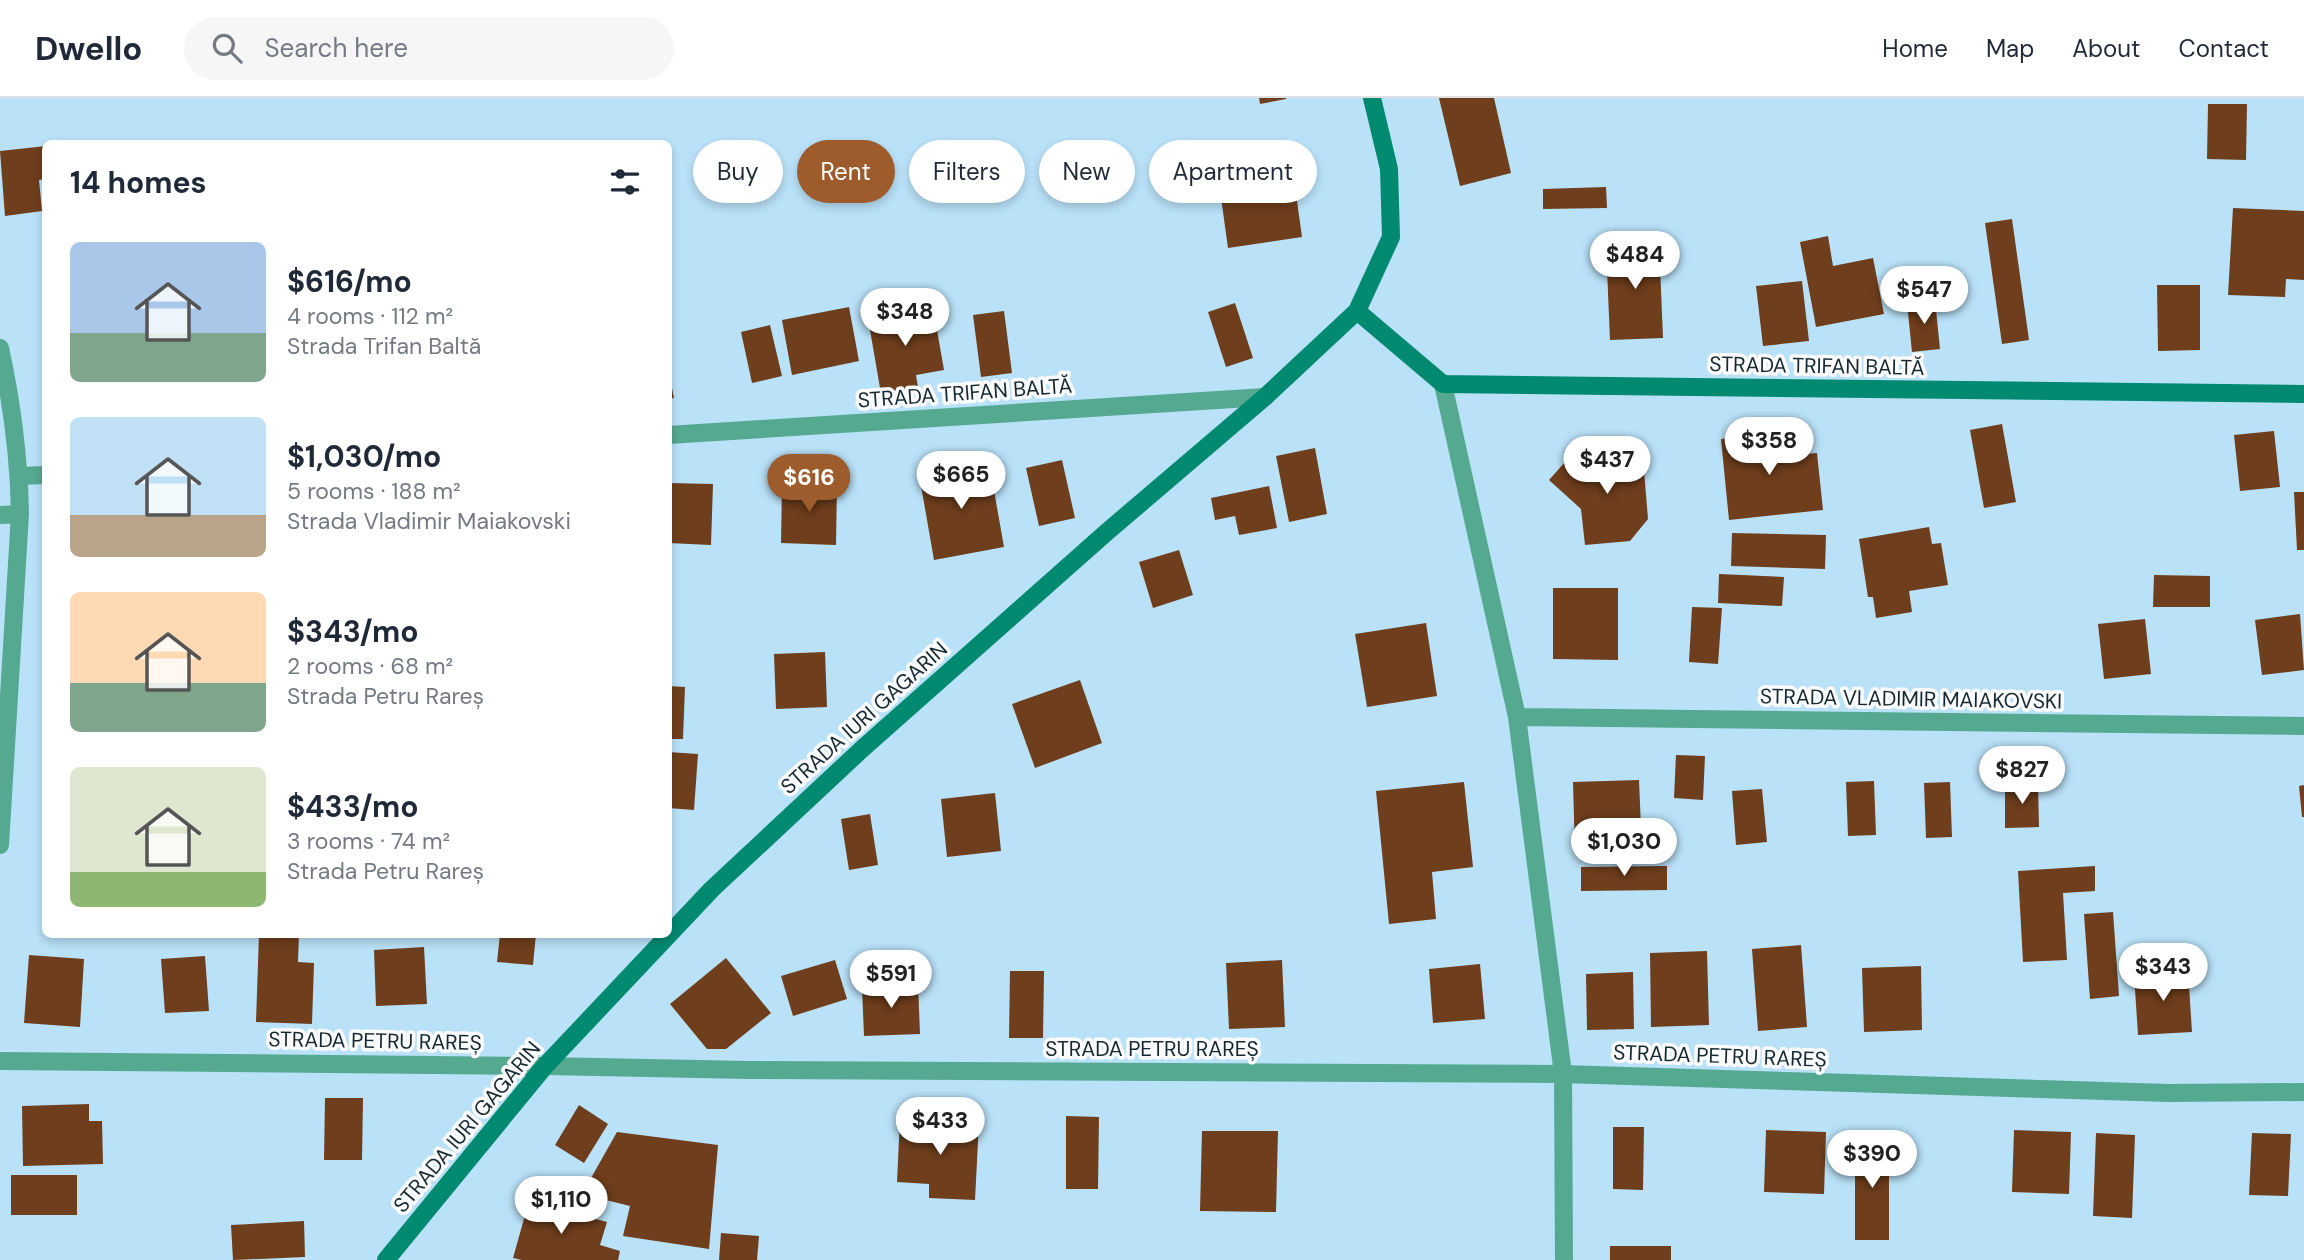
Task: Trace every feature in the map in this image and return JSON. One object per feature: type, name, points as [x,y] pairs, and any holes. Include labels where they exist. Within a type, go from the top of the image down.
[{"type":"main road","name":"STRADA IURI GAGARIN","points":[[672,931],[712,889],[862,748],[1265,397],[1357,311],[1391,237],[1389,169],[1372,98]]},
{"type":"main road","points":[[1357,311],[1443,384]]},
{"type":"main road","name":"STRADA TRIFAN BALTĂ","points":[[1443,384],[2304,394]]},
{"type":"main road","name":"STRADA IURI GAGARIN","points":[[386,1260],[545,1066],[666,938]]},
{"type":"street","points":[[0,348],[10,391],[20,514],[0,845]]},
{"type":"street","points":[[1443,384],[1517,717],[1563,1074],[1564,1260]]},
{"type":"street","name":"STRADA TRIFAN BALTĂ","points":[[672,435],[1265,397]]},
{"type":"street","points":[[19,476],[42,475]]},
{"type":"street","points":[[0,515],[20,514]]},
{"type":"street","name":"STRADA VLADIMIR MAIAKOVSKI","points":[[1517,717],[2304,726]]},
{"type":"street","name":"STRADA PETRU RAREȘ","points":[[0,1061],[749,1070],[1563,1074],[2168,1093],[2304,1092]]},
{"type":"building","points":[[1259,98],[1286,98],[1286,99],[1260,104]]},
{"type":"building","points":[[1439,98],[1494,98],[1511,173],[1460,186]]},
{"type":"building","points":[[2208,104],[2247,104],[2246,160],[2207,159]]},
{"type":"building","points":[[42,146],[42,180],[39,180],[42,211],[5,216],[0,151]]},
{"type":"building","points":[[1606,187],[1607,208],[1543,209],[1543,189]]},
{"type":"building","points":[[1222,203],[1297,203],[1302,237],[1228,248]]},
{"type":"building","points":[[2233,208],[2304,211],[2304,280],[2286,279],[2285,297],[2228,295]]},
{"type":"building","points":[[2012,219],[2029,340],[2002,344],[1985,223]]},
{"type":"building","points":[[1828,236],[1833,266],[1873,258],[1884,314],[1816,327],[1800,242]]},
{"type":"building","points":[[1659,242],[1663,338],[1610,340],[1606,245]]},
{"type":"building","points":[[1802,281],[1809,341],[1763,346],[1756,286]]},
{"type":"building","points":[[2157,285],[2200,285],[2200,350],[2158,351]]},
{"type":"building","points":[[1935,300],[1940,349],[1912,352],[1907,303]]},
{"type":"building","points":[[1235,303],[1253,358],[1226,367],[1208,312]]},
{"type":"building","points":[[849,307],[859,361],[792,375],[782,320]]},
{"type":"building","points":[[933,307],[944,370],[916,375],[918,387],[881,394],[868,318]]},
{"type":"building","points":[[1004,311],[1012,373],[981,377],[973,315]]},
{"type":"building","points":[[770,325],[782,376],[752,383],[741,332]]},
{"type":"building","points":[[2002,424],[2016,502],[1984,508],[1970,430]]},
{"type":"building","points":[[1793,431],[1795,455],[1817,453],[1823,510],[1729,520],[1721,439]]},
{"type":"building","points":[[2274,431],[2280,487],[2240,491],[2234,435]]},
{"type":"building","points":[[1642,446],[1648,519],[1630,541],[1585,545],[1581,509],[1549,480],[1573,453],[1606,482],[1613,481],[1611,449]]},
{"type":"building","points":[[1315,448],[1327,514],[1289,522],[1276,456]]},
{"type":"building","points":[[1062,460],[1075,518],[1039,526],[1026,468]]},
{"type":"building","points":[[989,462],[1004,547],[934,560],[919,474]]},
{"type":"building","points":[[672,483],[713,484],[711,545],[672,543]]},
{"type":"building","points":[[782,483],[837,484],[836,545],[781,543]]},
{"type":"building","points":[[1269,486],[1277,528],[1239,535],[1235,516],[1215,520],[1211,498]]},
{"type":"building","points":[[2294,492],[2304,492],[2304,550],[2297,550]]},
{"type":"building","points":[[1929,527],[1932,544],[1941,543],[1948,585],[1909,591],[1912,612],[1876,618],[1873,597],[1868,597],[1859,539]]},
{"type":"building","points":[[1732,533],[1826,535],[1825,569],[1731,566]]},
{"type":"building","points":[[1179,550],[1193,595],[1153,608],[1139,562]]},
{"type":"building","points":[[1719,574],[1784,577],[1782,606],[1718,603]]},
{"type":"building","points":[[2154,575],[2210,576],[2210,607],[2153,607]]},
{"type":"building","points":[[1553,588],[1618,588],[1618,660],[1553,659]]},
{"type":"building","points":[[1692,607],[1722,608],[1718,664],[1689,662]]},
{"type":"building","points":[[2300,614],[2304,670],[2262,675],[2255,620]]},
{"type":"building","points":[[2145,619],[2151,674],[2104,679],[2098,624]]},
{"type":"building","points":[[1426,623],[1437,696],[1367,707],[1355,634]]},
{"type":"building","points":[[825,652],[827,707],[776,709],[774,654]]},
{"type":"building","points":[[1080,680],[1102,743],[1035,768],[1012,704]]},
{"type":"building","points":[[672,686],[685,687],[683,739],[672,739]]},
{"type":"building","points":[[672,752],[698,754],[694,810],[672,808]]},
{"type":"building","points":[[1676,755],[1705,756],[1703,800],[1674,798]]},
{"type":"building","points":[[1639,780],[1642,851],[1575,854],[1573,782]]},
{"type":"building","points":[[1874,781],[1876,835],[1848,836],[1846,782]]},
{"type":"building","points":[[1464,782],[1473,867],[1432,872],[1436,919],[1389,924],[1376,791]]},
{"type":"building","points":[[1950,782],[1952,837],[1926,838],[1924,783]]},
{"type":"building","points":[[2005,784],[2038,784],[2039,827],[2005,828]]},
{"type":"building","points":[[2304,785],[2304,817],[2302,817],[2299,786]]},
{"type":"building","points":[[1762,789],[1767,842],[1736,845],[1732,791]]},
{"type":"building","points":[[995,793],[1001,851],[947,857],[941,799]]},
{"type":"building","points":[[870,814],[878,865],[849,870],[841,819]]},
{"type":"building","points":[[1667,866],[1667,890],[1581,891],[1581,867]]},
{"type":"building","points":[[2095,866],[2095,891],[2063,893],[2067,960],[2023,962],[2018,871]]},
{"type":"building","points":[[2113,912],[2119,996],[2090,999],[2084,914]]},
{"type":"building","points":[[259,938],[299,938],[298,962],[314,963],[312,1024],[256,1022]]},
{"type":"building","points":[[500,938],[536,938],[533,965],[497,962]]},
{"type":"building","points":[[1801,945],[1807,1027],[1758,1031],[1752,949]]},
{"type":"building","points":[[424,947],[427,1004],[376,1006],[374,950]]},
{"type":"building","points":[[1707,951],[1709,1025],[1651,1027],[1650,953]]},
{"type":"building","points":[[29,955],[84,959],[80,1027],[24,1023]]},
{"type":"building","points":[[205,956],[209,1011],[165,1013],[161,959]]},
{"type":"building","points":[[726,958],[771,1013],[726,1049],[707,1049],[670,1004]]},
{"type":"building","points":[[835,960],[847,999],[793,1016],[781,976]]},
{"type":"building","points":[[1282,960],[1285,1027],[1229,1029],[1226,963]]},
{"type":"building","points":[[1480,964],[1485,1019],[1433,1023],[1429,969]]},
{"type":"building","points":[[1921,966],[1922,1030],[1864,1032],[1862,968]]},
{"type":"building","points":[[2188,970],[2192,1032],[2138,1035],[2134,974]]},
{"type":"building","points":[[1010,971],[1044,971],[1043,1038],[1009,1038]]},
{"type":"building","points":[[1633,972],[1634,1029],[1587,1030],[1586,974]]},
{"type":"building","points":[[918,984],[920,1034],[864,1036],[862,987]]},
{"type":"building","points":[[325,1098],[363,1098],[362,1160],[324,1160]]},
{"type":"building","points":[[89,1104],[89,1121],[102,1121],[103,1164],[23,1166],[22,1106]]},
{"type":"building","points":[[579,1105],[608,1124],[584,1163],[555,1145]]},
{"type":"building","points":[[1066,1116],[1099,1117],[1098,1189],[1066,1189]]},
{"type":"building","points":[[900,1118],[979,1122],[975,1200],[929,1198],[929,1184],[897,1182]]},
{"type":"building","points":[[1613,1127],[1644,1127],[1643,1190],[1613,1189]]},
{"type":"building","points":[[1766,1130],[1826,1132],[1824,1194],[1764,1192]]},
{"type":"building","points":[[2014,1130],[2071,1132],[2069,1194],[2012,1192]]},
{"type":"building","points":[[1202,1131],[1278,1131],[1276,1212],[1200,1211]]},
{"type":"building","points":[[617,1132],[718,1145],[709,1249],[623,1236],[630,1206],[582,1194]]},
{"type":"building","points":[[2096,1133],[2135,1135],[2132,1218],[2093,1216]]},
{"type":"building","points":[[2252,1133],[2291,1134],[2288,1196],[2249,1195]]},
{"type":"building","points":[[1855,1139],[1889,1139],[1889,1240],[1855,1240]]},
{"type":"building","points":[[11,1175],[77,1175],[77,1215],[11,1215]]},
{"type":"building","points":[[529,1201],[607,1222],[600,1245],[620,1251],[618,1260],[513,1258]]},
{"type":"building","points":[[304,1221],[305,1257],[233,1260],[231,1225]]},
{"type":"building","points":[[721,1233],[759,1236],[757,1260],[719,1260]]},
{"type":"building","points":[[1610,1246],[1671,1246],[1671,1260],[1610,1260]]}]
